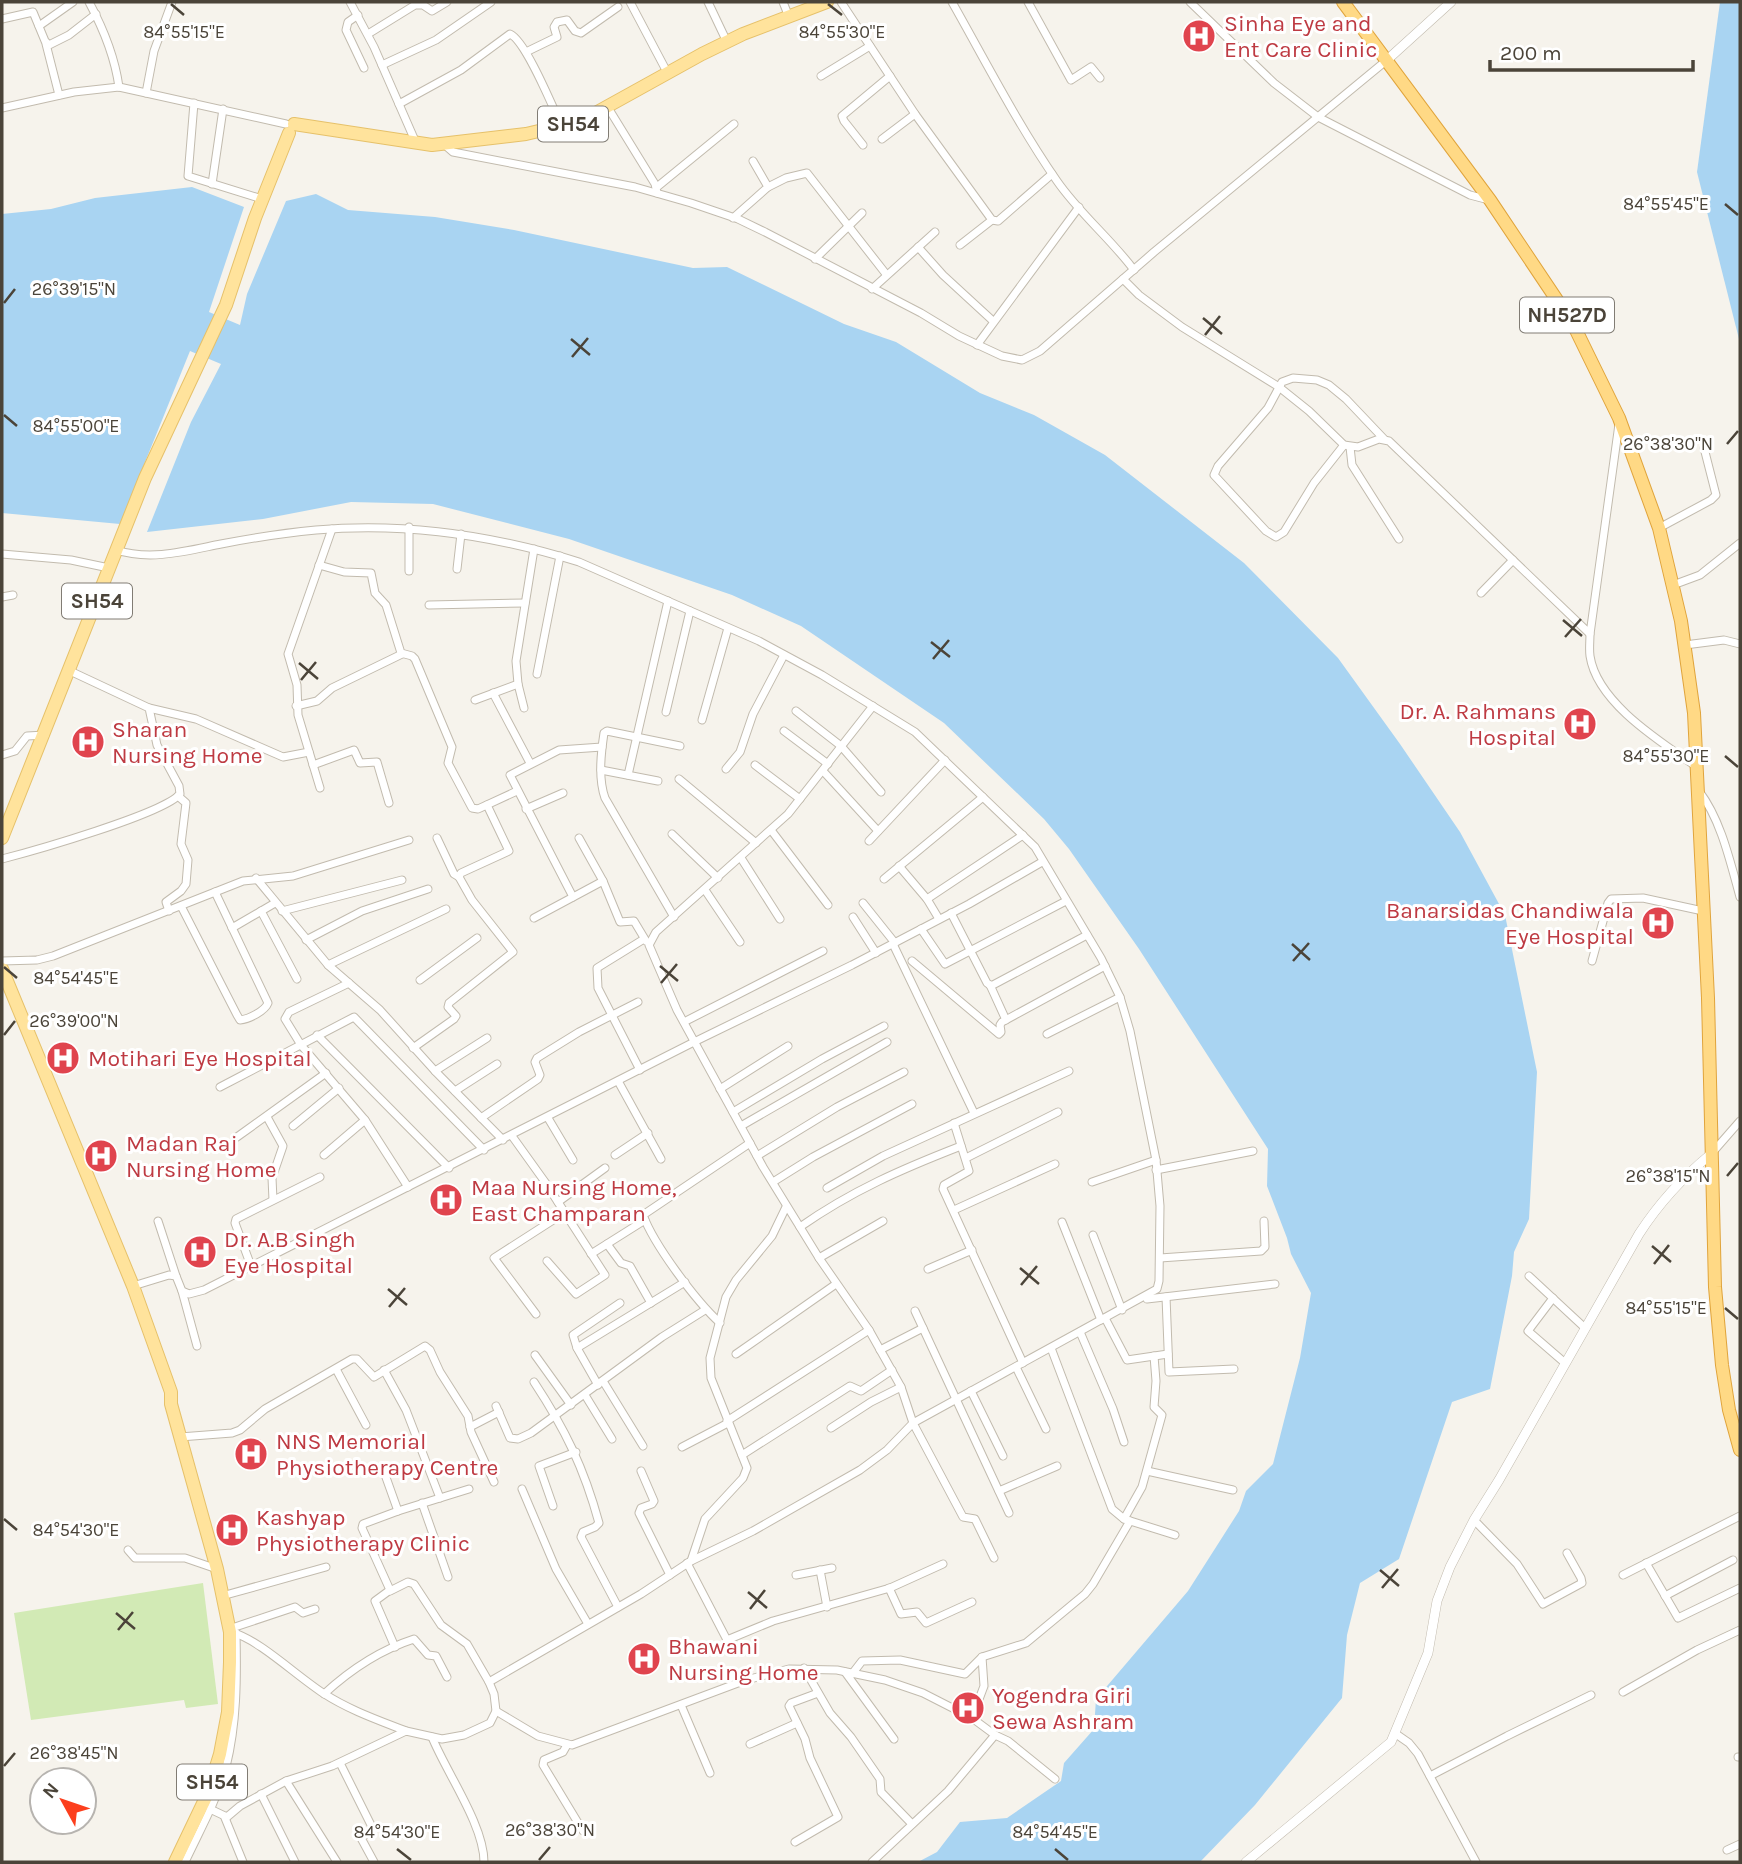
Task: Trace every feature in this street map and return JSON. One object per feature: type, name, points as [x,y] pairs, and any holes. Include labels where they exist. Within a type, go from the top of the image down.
[{"type":"highway","name":"NH527D","points":[[1343,2],[1490,201],[1573,324],[1619,418],[1659,528],[1691,678],[1698,789],[1720,1347],[1729,1409],[1740,1450]]},
{"type":"main road","name":"SH54","points":[[2,838],[145,478],[226,305],[290,127],[444,144],[562,127],[581,121],[667,72],[727,42],[827,2]]},
{"type":"main road","name":"SH54","points":[[2,972],[133,1286],[171,1392],[171,1404],[232,1631],[225,1729],[214,1776],[174,1862]]},
{"type":"main road","name":"SH54","points":[[2,972],[171,1404]]},
{"type":"street","points":[[38,26],[73,2]]},
{"type":"street","points":[[89,2],[112,58],[119,88]]},
{"type":"street","points":[[146,93],[154,51],[173,2]]},
{"type":"street","points":[[349,2],[368,34],[416,143]]},
{"type":"street","points":[[368,34],[415,5],[423,5],[432,10],[447,2]]},
{"type":"street","points":[[382,65],[436,40],[491,2]]},
{"type":"street","points":[[629,2],[667,72]]},
{"type":"street","points":[[708,2],[727,42]]},
{"type":"street","points":[[783,2],[789,17]]},
{"type":"street","points":[[841,2],[915,114],[992,220],[998,221],[1052,174]]},
{"type":"street","points":[[952,2],[1021,125],[1052,174],[1134,270]]},
{"type":"street","points":[[1028,2],[1071,80],[1091,67],[1100,78]]},
{"type":"street","points":[[1190,2],[1274,83],[1318,117],[1470,195],[1490,201]]},
{"type":"street","points":[[444,144],[453,152],[657,190],[733,218],[977,345],[1013,359],[1031,357],[1387,60],[1445,4]]},
{"type":"street","points":[[526,52],[556,37],[556,22],[568,20],[575,31],[581,33],[618,7]]},
{"type":"street","points":[[2,17],[32,11],[46,43],[59,95]]},
{"type":"street","points":[[46,43],[52,45],[63,39],[96,14]]},
{"type":"street","points":[[358,15],[348,22],[346,30],[364,68]]},
{"type":"street","points":[[399,104],[478,59],[510,34],[519,40],[526,52],[562,127]]},
{"type":"street","points":[[821,76],[870,46]]},
{"type":"street","points":[[863,145],[842,116],[890,76]]},
{"type":"street","points":[[2,108],[59,95],[119,88],[223,108],[290,127]]},
{"type":"street","points":[[194,103],[188,176],[262,199]]},
{"type":"street","points":[[607,106],[657,190]]},
{"type":"street","points":[[212,184],[223,108]]},
{"type":"street","points":[[882,139],[915,114]]},
{"type":"street","points":[[657,190],[734,124]]},
{"type":"street","points":[[752,161],[768,187]]},
{"type":"street","points":[[733,218],[768,187],[786,178],[807,173],[886,274]]},
{"type":"street","points":[[977,345],[1079,206]]},
{"type":"street","points":[[815,259],[862,213]]},
{"type":"street","points":[[960,245],[992,220]]},
{"type":"street","points":[[872,289],[935,232]]},
{"type":"street","points":[[918,247],[943,275],[993,321]]},
{"type":"street","points":[[1123,279],[1139,295],[1182,327],[1279,387],[1347,446],[1352,465],[1399,539]]},
{"type":"street","points":[[1384,439],[1347,446],[1314,483],[1284,532],[1276,537],[1266,531],[1218,481],[1214,472],[1268,408],[1285,380],[1293,378],[1323,382],[1346,399],[1384,439],[1590,634]]},
{"type":"street","points":[[1619,418],[1590,634],[1590,657],[1601,683],[1618,707],[1697,767]]},
{"type":"street","points":[[1659,528],[1716,495],[1704,448]]},
{"type":"street","points":[[116,550],[133,555],[165,555],[268,536],[332,529],[409,527],[461,534],[534,549],[617,577],[784,655],[915,732],[1035,848],[1105,965],[1120,997],[1130,1031],[1156,1160],[1160,1206],[1157,1289],[913,1423],[887,1450],[860,1470],[753,1531],[689,1562],[489,1682]]},
{"type":"street","points":[[409,527],[409,570]]},
{"type":"street","points":[[320,788],[296,706],[297,685],[288,654],[332,529]]},
{"type":"street","points":[[457,569],[461,534]]},
{"type":"street","points":[[1672,585],[1700,575],[1740,543]]},
{"type":"street","points":[[524,708],[516,661],[534,549]]},
{"type":"street","points":[[2,554],[71,560],[109,568]]},
{"type":"street","points":[[537,674],[560,556]]},
{"type":"street","points":[[1481,593],[1513,560]]},
{"type":"street","points":[[319,565],[344,572],[370,572],[375,593],[387,607],[402,654]]},
{"type":"street","points":[[2,597],[13,595]]},
{"type":"street","points":[[628,775],[668,601]]},
{"type":"street","points":[[429,605],[526,603]]},
{"type":"street","points":[[666,712],[690,611]]},
{"type":"street","points":[[702,720],[728,628]]},
{"type":"street","points":[[1685,646],[1724,640],[1740,644]]},
{"type":"street","points":[[296,706],[317,701],[332,688],[402,654],[412,656],[452,747],[447,758],[448,763],[470,805],[476,809],[517,791]]},
{"type":"street","points":[[726,769],[740,752],[753,714],[784,655]]},
{"type":"street","points":[[70,671],[149,708],[196,719],[283,757],[309,752]]},
{"type":"street","points":[[475,700],[518,684]]},
{"type":"street","points":[[493,693],[530,763]]},
{"type":"street","points":[[640,1070],[598,988],[597,968],[647,942],[771,830],[800,799],[873,706]]},
{"type":"street","points":[[2,859],[115,824],[178,796],[181,789],[157,745],[149,708]]},
{"type":"street","points":[[796,711],[841,746],[881,792]]},
{"type":"street","points":[[784,731],[825,768],[878,831]]},
{"type":"street","points":[[674,917],[608,806],[602,787],[601,770],[606,732],[680,746]]},
{"type":"street","points":[[2,755],[15,751],[27,736],[44,735]]},
{"type":"street","points":[[573,897],[510,775],[559,750],[602,747]]},
{"type":"street","points":[[313,765],[354,750],[360,763],[377,763],[389,803]]},
{"type":"street","points":[[869,841],[945,760]]},
{"type":"street","points":[[755,765],[800,799]]},
{"type":"street","points":[[601,770],[658,781]]},
{"type":"street","points":[[680,779],[756,843]]},
{"type":"street","points":[[1698,789],[1709,805],[1731,863],[1740,897]]},
{"type":"street","points":[[526,809],[563,793]]},
{"type":"street","points":[[169,911],[166,902],[187,884],[188,860],[181,844],[186,803],[178,796]]},
{"type":"street","points":[[884,879],[983,797]]},
{"type":"street","points":[[459,877],[461,873],[509,851],[486,805]]},
{"type":"street","points":[[771,830],[828,905]]},
{"type":"street","points":[[672,834],[718,878]]},
{"type":"street","points":[[927,900],[1023,835]]},
{"type":"street","points":[[413,1048],[455,1018],[448,1004],[513,952],[472,900],[459,877],[454,874],[437,838]]},
{"type":"street","points":[[579,838],[603,881],[620,922],[634,921],[647,942],[684,1023],[786,1207],[869,1330],[892,1370],[901,1387],[913,1423],[962,1517],[975,1519],[994,1558]]},
{"type":"street","points":[[2,972],[53,957],[243,881],[293,876],[409,840]]},
{"type":"street","points":[[741,858],[780,919]]},
{"type":"street","points":[[182,1291],[189,1294],[204,1290],[449,1168],[694,1042],[894,944],[1042,862]]},
{"type":"street","points":[[899,866],[939,919]]},
{"type":"street","points":[[256,878],[328,965],[380,1010],[413,1048],[503,1140]]},
{"type":"street","points":[[282,911],[402,880]]},
{"type":"street","points":[[534,918],[603,881]]},
{"type":"street","points":[[306,940],[362,911],[428,888]]},
{"type":"street","points":[[705,890],[740,942]]},
{"type":"street","points":[[181,906],[237,1016],[242,1020],[265,1009],[268,1003],[215,892]]},
{"type":"street","points":[[1592,961],[1611,899],[1653,899],[1703,911]]},
{"type":"street","points":[[921,929],[944,964],[1066,901]]},
{"type":"street","points":[[232,928],[275,903]]},
{"type":"street","points":[[863,903],[894,944],[974,1113]]},
{"type":"street","points":[[328,965],[446,909]]},
{"type":"street","points":[[261,911],[297,979]]},
{"type":"street","points":[[951,913],[1006,1020]]},
{"type":"street","points":[[853,918],[876,953]]},
{"type":"street","points":[[990,985],[1087,935]]},
{"type":"street","points":[[420,979],[477,939]]},
{"type":"street","points":[[684,1023],[823,951]]},
{"type":"street","points":[[912,961],[999,1034],[1002,1031],[1001,1024],[1006,1020],[1105,965]]},
{"type":"street","points":[[349,982],[286,1016],[286,1022],[301,1045],[365,1120],[408,1187]]},
{"type":"street","points":[[1047,1034],[1120,997]]},
{"type":"street","points":[[481,1118],[538,1079],[540,1075],[534,1062],[537,1058],[570,1037],[638,1002]]},
{"type":"street","points":[[220,1087],[355,1017],[484,1150]]},
{"type":"street","points":[[733,1112],[884,1026]]},
{"type":"street","points":[[317,1035],[449,1168]]},
{"type":"street","points":[[435,1071],[487,1038]]},
{"type":"street","points":[[741,1126],[887,1042]]},
{"type":"street","points":[[720,1089],[788,1046]]},
{"type":"street","points":[[456,1091],[496,1064]]},
{"type":"street","points":[[827,1188],[883,1156],[1069,1071]]},
{"type":"street","points":[[757,1156],[837,1107],[904,1072]]},
{"type":"street","points":[[237,1137],[326,1073]]},
{"type":"street","points":[[618,1081],[661,1159]]},
{"type":"street","points":[[293,1126],[340,1088]]},
{"type":"street","points":[[773,1182],[813,1157],[912,1104]]},
{"type":"street","points":[[965,1158],[1058,1112]]},
{"type":"street","points":[[267,1117],[283,1146],[271,1183],[274,1200]]},
{"type":"street","points":[[548,1118],[573,1160]]},
{"type":"street","points":[[324,1155],[365,1120]]},
{"type":"street","points":[[1246,1862],[1383,1751],[1396,1734],[1428,1653],[1441,1589],[1474,1520],[1653,1211],[1740,1121]]},
{"type":"street","points":[[954,1123],[969,1172],[945,1184],[943,1188],[972,1250],[1046,1429]]},
{"type":"street","points":[[615,1155],[648,1133]]},
{"type":"street","points":[[512,1136],[605,1275],[577,1294],[547,1261]]},
{"type":"street","points":[[720,1323],[705,1310],[685,1282],[645,1220],[645,1213],[750,1143]]},
{"type":"street","points":[[800,1227],[895,1171],[961,1146]]},
{"type":"street","points":[[1156,1170],[1254,1151]]},
{"type":"street","points":[[1092,1182],[1156,1160]]},
{"type":"street","points":[[954,1210],[1055,1164]]},
{"type":"street","points":[[558,1202],[605,1168]]},
{"type":"street","points":[[251,1266],[235,1222],[238,1218],[320,1177]]},
{"type":"street","points":[[839,1181],[848,1197]]},
{"type":"street","points":[[786,1207],[772,1236],[726,1297],[709,1367],[727,1422],[747,1468],[746,1473],[705,1519],[689,1562],[727,1640],[773,1621],[889,1588],[943,1564]]},
{"type":"street","points":[[536,1314],[494,1258],[564,1213]]},
{"type":"street","points":[[591,1254],[645,1220]]},
{"type":"street","points":[[819,1258],[883,1220]]},
{"type":"street","points":[[158,1221],[197,1346]]},
{"type":"street","points":[[1160,1258],[1261,1251],[1265,1248],[1264,1221]]},
{"type":"street","points":[[1062,1222],[1103,1319],[1125,1359],[1168,1354]]},
{"type":"street","points":[[1093,1235],[1122,1310]]},
{"type":"street","points":[[607,1244],[622,1264],[630,1266],[650,1303]]},
{"type":"street","points":[[929,1269],[972,1250]]},
{"type":"street","points":[[133,1286],[169,1275],[176,1276]]},
{"type":"street","points":[[1529,1276],[1585,1328]]},
{"type":"street","points":[[577,1348],[685,1282]]},
{"type":"street","points":[[736,1354],[836,1284]]},
{"type":"street","points":[[1143,1299],[1275,1284]]},
{"type":"street","points":[[1166,1297],[1170,1373],[1234,1369]]},
{"type":"street","points":[[1553,1298],[1528,1331],[1565,1363]]},
{"type":"street","points":[[620,1303],[573,1338],[643,1446]]},
{"type":"street","points":[[470,1427],[497,1409],[509,1436],[514,1440],[531,1433],[662,1337],[705,1310]]},
{"type":"street","points":[[915,1311],[1009,1513]]},
{"type":"street","points":[[880,1350],[923,1328]]},
{"type":"street","points":[[682,1447],[727,1422],[869,1330]]},
{"type":"street","points":[[1080,1332],[1124,1442]]},
{"type":"street","points":[[180,1437],[237,1432],[265,1409],[355,1358],[372,1377],[427,1347],[468,1416],[470,1427],[494,1482]]},
{"type":"street","points":[[1051,1348],[1112,1509],[1127,1520],[1175,1535]]},
{"type":"street","points":[[535,1355],[571,1405]]},
{"type":"street","points":[[849,1673],[862,1661],[894,1660],[965,1674],[982,1657],[1020,1646],[1075,1603],[1093,1584],[1140,1493],[1162,1415],[1154,1408],[1154,1356]]},
{"type":"street","points":[[336,1369],[366,1425]]},
{"type":"street","points":[[384,1370],[406,1410],[440,1498]]},
{"type":"street","points":[[742,1455],[850,1387],[860,1391],[892,1370]]},
{"type":"street","points":[[534,1382],[576,1452],[599,1523],[595,1528],[583,1532],[581,1538],[618,1607]]},
{"type":"street","points":[[831,1428],[871,1402],[901,1387]]},
{"type":"street","points":[[971,1391],[1003,1456]]},
{"type":"street","points":[[585,1395],[612,1439]]},
{"type":"street","points":[[554,1506],[539,1466],[576,1452]]},
{"type":"street","points":[[999,1491],[1057,1466]]},
{"type":"street","points":[[383,1469],[397,1511]]},
{"type":"street","points":[[641,1471],[654,1499],[652,1504],[641,1508],[639,1513],[670,1575]]},
{"type":"street","points":[[1147,1471],[1233,1490]]},
{"type":"street","points":[[390,1591],[362,1526],[365,1522],[469,1489]]},
{"type":"street","points":[[522,1489],[556,1569],[588,1624]]},
{"type":"street","points":[[422,1503],[448,1577]]},
{"type":"street","points":[[1623,1575],[1740,1516]]},
{"type":"street","points":[[1474,1520],[1517,1564],[1543,1604],[1582,1583],[1567,1553]]},
{"type":"street","points":[[128,1550],[135,1558],[185,1558],[217,1569]]},
{"type":"street","points":[[1665,1596],[1734,1560]]},
{"type":"street","points":[[1646,1563],[1679,1618],[1740,1588]]},
{"type":"street","points":[[222,1596],[326,1567]]},
{"type":"street","points":[[796,1575],[832,1568]]},
{"type":"street","points":[[820,1570],[827,1607]]},
{"type":"street","points":[[232,1631],[252,1641],[324,1694],[345,1706],[406,1731],[442,1739],[464,1735],[490,1723],[496,1711],[489,1682],[467,1644],[441,1625],[414,1584],[408,1583],[375,1601],[395,1647]]},
{"type":"street","points":[[889,1588],[901,1615],[917,1612],[926,1623],[972,1602]]},
{"type":"street","points":[[232,1631],[295,1607],[303,1613],[315,1609]]},
{"type":"street","points":[[1623,1692],[1697,1650],[1740,1630]]},
{"type":"street","points":[[186,1862],[225,1771],[231,1745],[237,1690],[232,1631]]},
{"type":"street","points":[[324,1694],[347,1674],[411,1639],[416,1640],[428,1656],[436,1656],[447,1677]]},
{"type":"street","points":[[972,1718],[984,1686],[982,1657]]},
{"type":"street","points":[[804,1668],[830,1713],[852,1737],[880,1779],[881,1791],[912,1824]]},
{"type":"street","points":[[496,1711],[538,1736],[567,1745],[577,1744],[746,1680],[789,1669],[849,1673],[923,1693],[972,1718],[1025,1753],[1055,1779]]},
{"type":"street","points":[[849,1673],[894,1739]]},
{"type":"street","points":[[795,1842],[834,1820],[838,1815],[810,1758],[806,1741],[790,1704],[818,1693]]},
{"type":"street","points":[[1430,1776],[1591,1695]]},
{"type":"street","points":[[681,1705],[710,1773]]},
{"type":"street","points":[[750,1744],[797,1723]]},
{"type":"street","points":[[225,1818],[286,1781],[340,1763],[406,1731]]},
{"type":"street","points":[[1396,1734],[1413,1747],[1476,1862]]},
{"type":"street","points":[[872,1862],[948,1791],[995,1735]]},
{"type":"street","points":[[432,1737],[463,1798],[483,1848],[484,1862]]},
{"type":"street","points":[[567,1745],[563,1752],[544,1760],[543,1765],[583,1831]]},
{"type":"street","points":[[340,1763],[372,1827],[372,1830],[361,1838],[374,1862]]},
{"type":"street","points":[[286,1781],[337,1862]]},
{"type":"street","points":[[261,1794],[295,1862]]},
{"type":"street","points":[[209,1809],[225,1818],[243,1862]]},
{"type":"street","points":[[1727,1850],[1740,1844]]},
{"type":"green space","points":[[203,1583],[218,1704],[186,1708],[184,1700],[31,1720],[14,1613]]},
{"type":"water","points":[[1720,2],[1740,2],[1740,343],[1697,172]]},
{"type":"water","points":[[192,187],[244,207],[209,312],[240,325],[247,294],[286,201],[316,194],[348,210],[435,217],[514,230],[693,268],[727,267],[844,324],[896,342],[980,393],[1034,415],[1105,455],[1244,563],[1338,658],[1460,832],[1505,915],[1537,1072],[1529,1219],[1514,1252],[1512,1276],[1490,1389],[1452,1402],[1399,1559],[1360,1583],[1347,1635],[1342,1698],[1255,1805],[1200,1862],[918,1862],[937,1852],[960,1822],[1007,1818],[1061,1781],[1064,1763],[1094,1729],[1096,1699],[1188,1591],[1239,1511],[1246,1491],[1273,1464],[1300,1358],[1311,1293],[1291,1254],[1267,1186],[1268,1149],[1139,949],[1069,849],[1044,819],[944,723],[801,626],[732,595],[569,539],[433,504],[351,502],[263,519],[147,532],[191,422],[221,364],[190,351],[120,524],[2,513],[2,214],[51,209],[95,198]]},
{"type":"place","name":"Sinha Eye and Ent Care Clinic","points":[[1199,36]]},
{"type":"place","name":"Dr. A. Rahmans Hospital","points":[[1580,724]]},
{"type":"place","name":"Sharan Nursing Home","points":[[88,742]]},
{"type":"place","name":"Banarsidas Chandiwala Eye Hospital","points":[[1658,923]]},
{"type":"place","name":"Motihari Eye Hospital","points":[[63,1058]]},
{"type":"place","name":"Madan Raj Nursing Home","points":[[101,1156]]},
{"type":"place","name":"Maa Nursing Home, East Champaran","points":[[446,1200]]},
{"type":"place","name":"Dr. A.B Singh Eye Hospital","points":[[200,1252]]},
{"type":"place","name":"NNS Memorial Physiotherapy Centre","points":[[251,1454]]},
{"type":"place","name":"Kashyap Physiotherapy Clinic","points":[[232,1530]]},
{"type":"place","name":"Bhawani Nursing Home","points":[[644,1659]]},
{"type":"place","name":"Yogendra Giri Sewa Ashram","points":[[968,1708]]}]
